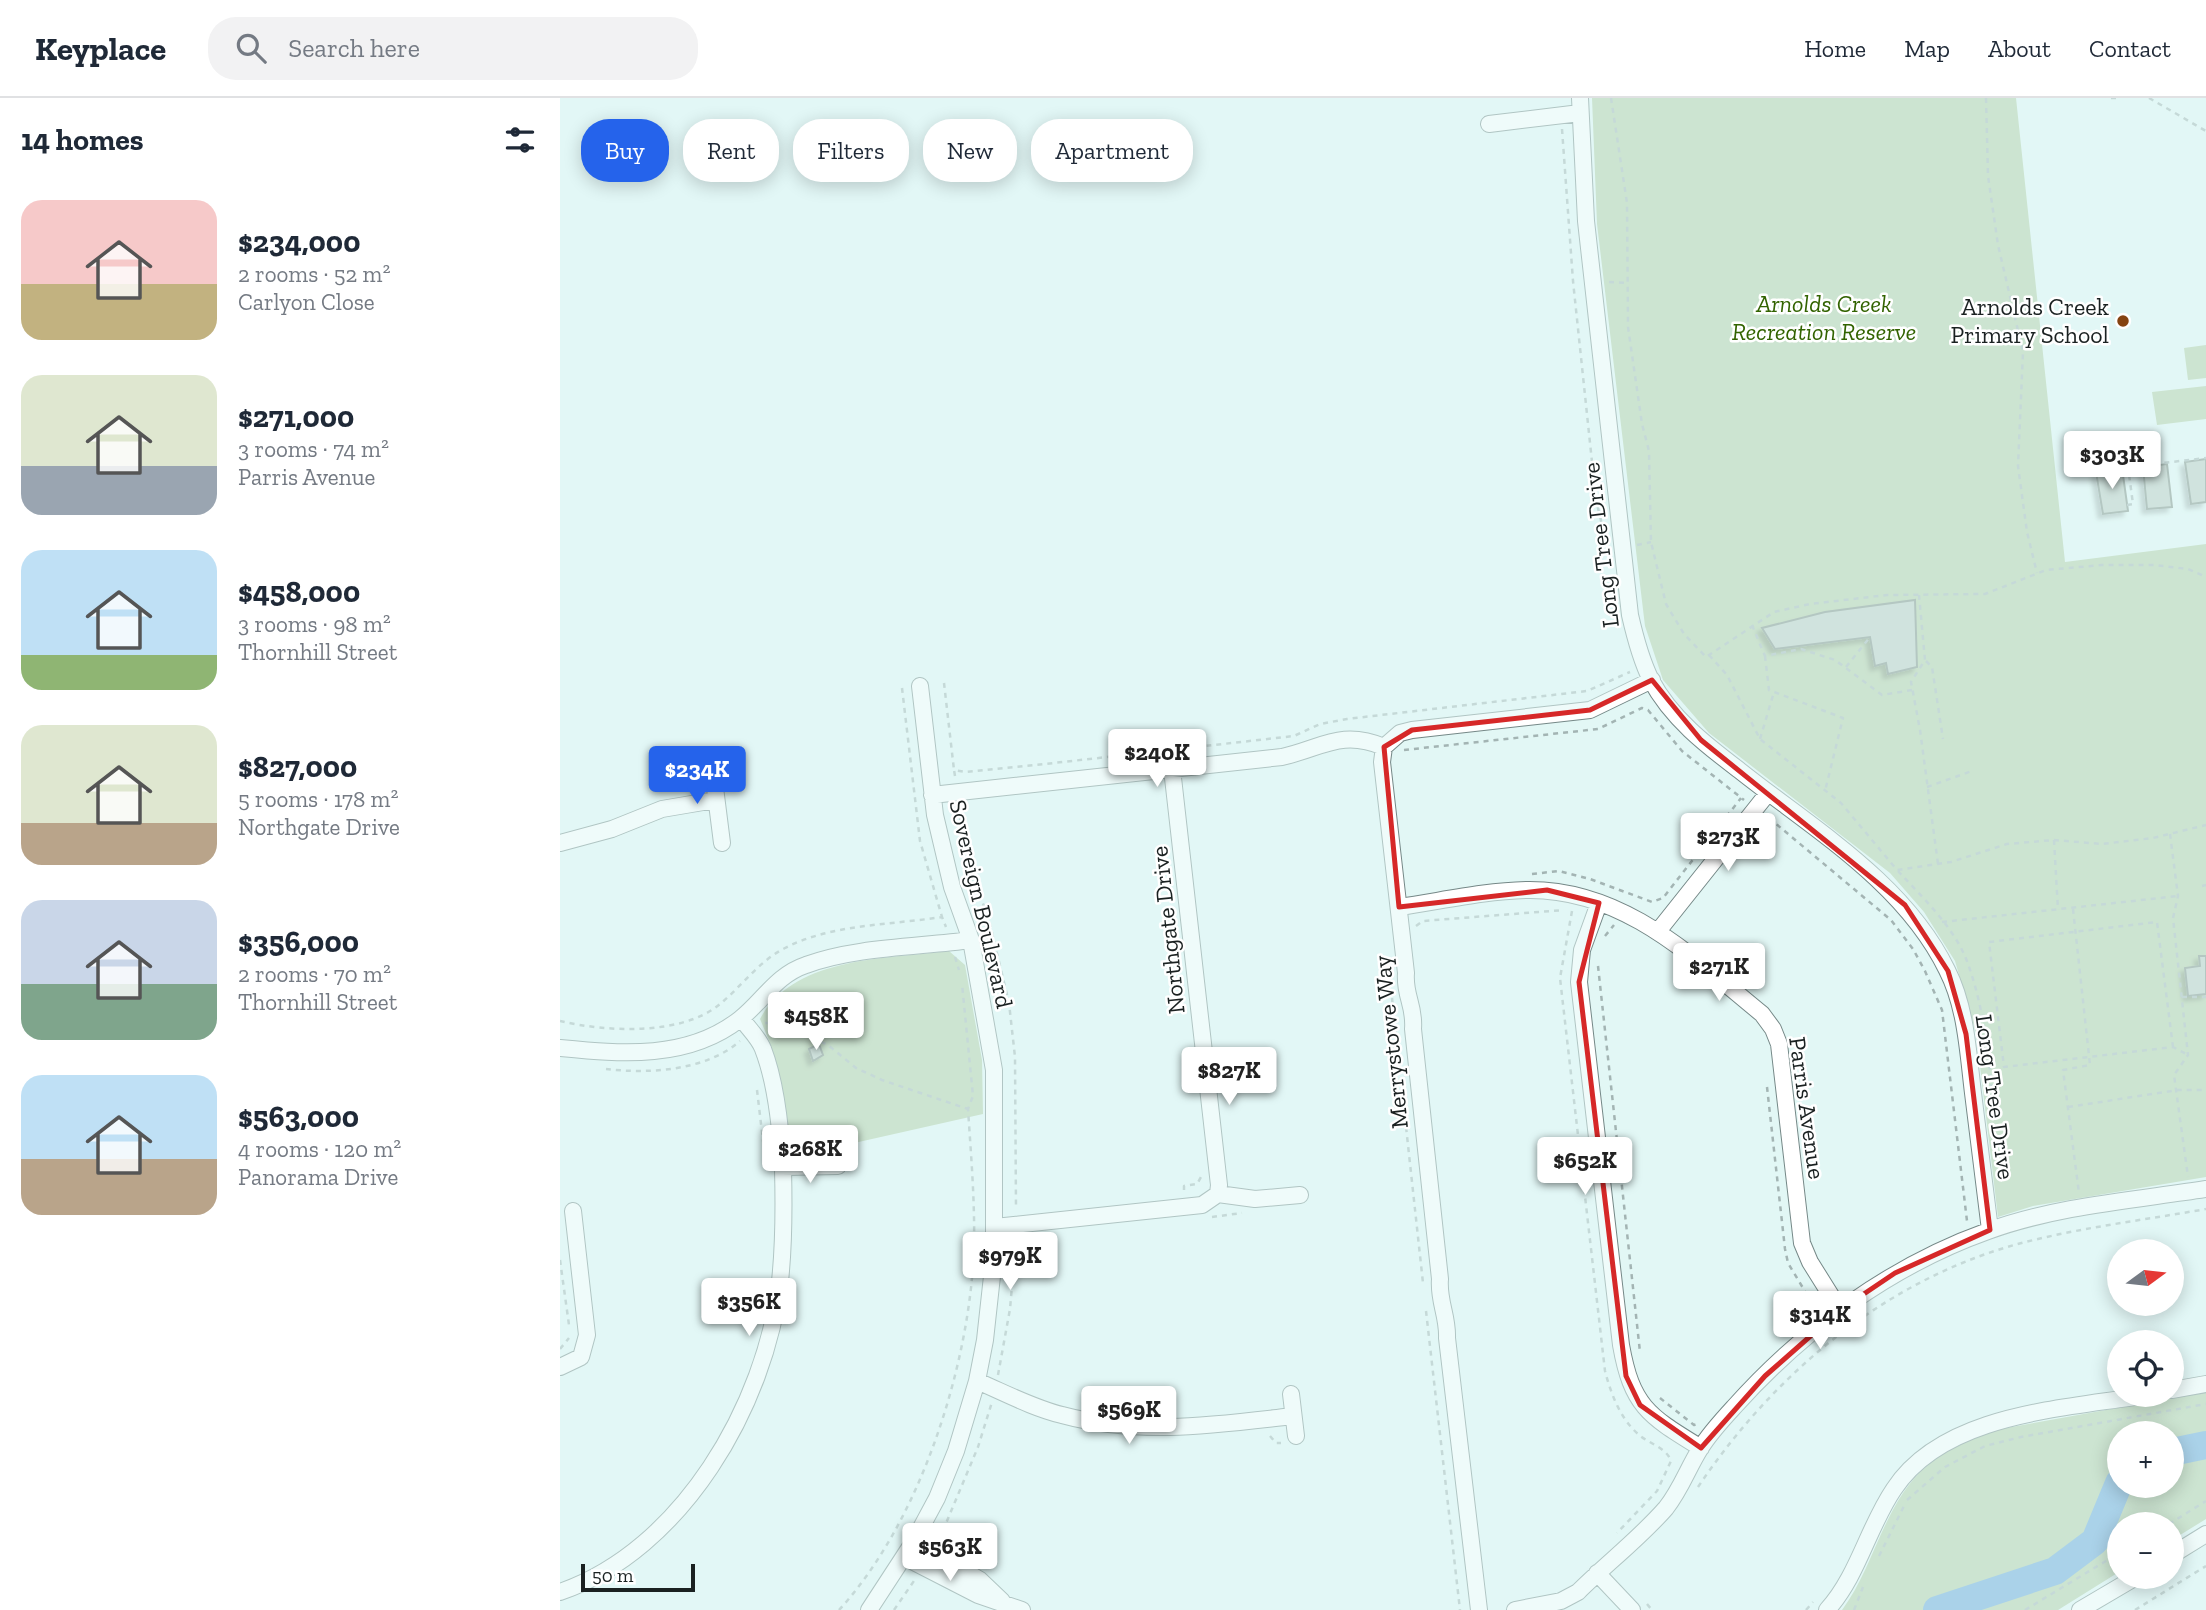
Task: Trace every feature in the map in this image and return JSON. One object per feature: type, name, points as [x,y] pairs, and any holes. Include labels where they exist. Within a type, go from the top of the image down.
[{"type":"street","points":[[1489,124],[1580,106]]},
{"type":"street","name":"Long Tree Drive","points":[[1580,106],[1586,221],[1630,614],[1651,680],[1674,713],[1700,740],[1876,878],[1905,905],[1948,971],[1966,1034],[1990,1230]]},
{"type":"street","points":[[932,795],[1282,757],[1335,739],[1355,737],[1390,751],[1400,733],[1590,709],[1651,680]]},
{"type":"street","name":"Sovereign Boulevard","points":[[869,1610],[914,1541],[937,1498],[956,1451],[977,1381],[992,1293],[995,1227],[995,1070],[971,940],[952,887],[932,795],[920,686]]},
{"type":"street","name":"Merrystowe Way","points":[[1390,751],[1382,762],[1406,973],[1404,990],[1414,1010],[1413,1029],[1440,1279],[1439,1298],[1448,1318],[1447,1338],[1479,1610]]},
{"type":"street","points":[[712,764],[722,843]]},
{"type":"street","name":"Northgate Drive","points":[[1172,769],[1219,1185],[1217,1194]]},
{"type":"street","points":[[1659,930],[1768,793]]},
{"type":"street","points":[[560,843],[612,829],[662,809],[715,800]]},
{"type":"street","name":"Parris Avenue","points":[[1399,907],[1523,890],[1573,894],[1627,912],[1659,930],[1762,1014],[1773,1029],[1779,1044],[1802,1243],[1840,1310]]},
{"type":"street","points":[[1599,903],[1582,950],[1579,982],[1626,1376],[1640,1405],[1665,1426],[1701,1448]]},
{"type":"street","points":[[560,1048],[640,1053],[675,1050],[711,1037],[741,1018],[767,989],[804,965],[847,956],[971,940]]},
{"type":"street","points":[[560,1592],[604,1573],[631,1555],[667,1522],[731,1434],[766,1345],[780,1283],[785,1214],[782,1167],[776,1111],[762,1047],[749,1040],[741,1018]]},
{"type":"street","points":[[782,1167],[838,1166]]},
{"type":"street","points":[[1515,1610],[1561,1601],[1578,1592],[1663,1510],[1680,1489],[1701,1448],[1733,1408],[1840,1310],[1895,1273],[1990,1230],[2196,1183]]},
{"type":"street","points":[[995,1227],[1202,1205],[1217,1194],[1240,1197],[1300,1195]]},
{"type":"street","points":[[560,1367],[581,1357],[587,1335],[573,1212]]},
{"type":"street","points":[[977,1381],[1060,1415],[1120,1427],[1185,1428],[1293,1416]]},
{"type":"street","points":[[2184,1388],[2206,1384]]},
{"type":"street","points":[[1291,1394],[1296,1436]]},
{"type":"street","points":[[1827,1610],[1847,1582],[1895,1487],[1917,1462],[1961,1433],[1987,1423],[2107,1402]]},
{"type":"street","points":[[2184,1548],[2206,1534]]},
{"type":"street","points":[[914,1541],[980,1580],[1004,1602]]},
{"type":"street","points":[[904,1557],[978,1595],[1022,1610]]},
{"type":"street","points":[[1597,1573],[1638,1606]]},
{"type":"street","points":[[2080,1610],[2116,1589]]},
{"type":"path","points":[[1611,98],[1627,203],[1628,327],[1642,424],[1650,451],[1651,542],[1666,604],[1684,634],[1706,657],[1774,612],[1810,604],[1919,595],[1985,594],[2037,573],[2102,565],[2154,565],[2188,569],[2206,577]]},
{"type":"path","points":[[1986,98],[1988,176],[1992,204],[1998,245],[2023,352],[2018,466],[2027,532],[2037,573]]},
{"type":"path","points":[[2110,98],[2117,98]]},
{"type":"path","points":[[2149,98],[2206,131]]},
{"type":"path","points":[[2127,505],[2133,504],[2128,467],[2206,458]]},
{"type":"path","points":[[1919,595],[1925,660],[1911,682],[1938,864]]},
{"type":"path","points":[[1752,625],[1765,656],[1769,690],[1843,718],[1825,790]]},
{"type":"path","points":[[1845,667],[1870,637]]},
{"type":"path","points":[[1765,656],[1801,649],[1835,660],[1882,695],[1912,690]]},
{"type":"path","points":[[1709,655],[1727,675],[1760,739],[1857,819],[1942,922],[1968,963],[1983,1020],[1998,1158]]},
{"type":"path","points":[[1925,660],[1932,667],[1943,739]]},
{"type":"path","points":[[954,770],[966,772],[1294,736],[1320,724],[1371,716],[1587,691],[1630,671]]},
{"type":"path","points":[[930,1550],[940,1538],[978,1447],[995,1388],[1010,1309],[1016,1226],[1015,1057],[1009,1003],[988,916],[971,874],[954,793],[944,683]]},
{"type":"path","points":[[1760,739],[1774,692]]},
{"type":"path","points":[[1390,751],[1598,729],[1642,708],[1648,710],[1682,751],[1756,808],[1891,920],[1913,949],[1926,971],[1942,1010],[1967,1214],[1967,1222],[1961,1228]]},
{"type":"path","points":[[1137,754],[1138,773]]},
{"type":"path","points":[[1927,787],[1972,771]]},
{"type":"path","points":[[1522,875],[1559,871],[1590,879],[1652,902],[1663,898],[1741,798]]},
{"type":"path","points":[[1897,870],[1938,864],[2007,844],[2054,840],[2102,844],[2169,834],[2206,825]]},
{"type":"path","points":[[2169,834],[2178,896],[2173,918],[2188,1055],[2174,1075],[2196,1183],[2176,1179]]},
{"type":"path","points":[[2054,840],[2058,911]]},
{"type":"path","points":[[1942,922],[2178,896]]},
{"type":"path","points":[[2073,909],[2090,1065],[2063,1070],[2081,1210]]},
{"type":"path","points":[[1572,910],[1560,978],[1605,1371],[1611,1393],[1629,1424],[1639,1436],[1669,1455],[1671,1461],[1657,1491],[1611,1539]]},
{"type":"path","points":[[1415,926],[1423,921],[1572,910],[1592,922],[1620,925]]},
{"type":"path","points":[[560,1021],[625,1028],[667,1027],[700,1018],[720,1004],[767,959],[798,942],[835,931],[942,917],[961,974],[973,1096],[968,1109],[974,1247],[968,1304],[952,1386],[936,1439],[897,1530],[853,1595],[839,1610]]},
{"type":"path","points":[[2173,1046],[2157,922],[1989,942],[2004,1067],[2173,1046],[2188,1055]]},
{"type":"path","points":[[1602,940],[1613,925]]},
{"type":"path","points":[[1598,964],[1640,1359]]},
{"type":"path","points":[[2182,998],[2206,997]]},
{"type":"path","points":[[736,1045],[749,1040],[767,1022],[779,1023],[828,1045],[856,1068],[881,1080],[968,1109]]},
{"type":"path","points":[[756,1084],[765,1166]]},
{"type":"path","points":[[1767,1087],[1781,1231],[1788,1263],[1815,1308],[1829,1293]]},
{"type":"path","points":[[2068,1107],[2178,1090],[2206,1090]]},
{"type":"path","points":[[1186,1206],[1184,1186],[1197,1184],[1202,1171]]},
{"type":"path","points":[[1235,1214],[1242,1214],[1240,1197]]},
{"type":"path","points":[[1695,1492],[1727,1445],[1794,1372],[1878,1306],[1947,1269],[2003,1249],[2038,1239],[2206,1209]]},
{"type":"path","points":[[560,1260],[570,1336],[560,1349]]},
{"type":"path","points":[[1656,1395],[1693,1425],[1707,1415]]},
{"type":"path","points":[[1876,1562],[1906,1500],[1945,1467],[1985,1446],[2021,1437],[2206,1404]]},
{"type":"path","points":[[2184,1515],[2206,1501]]},
{"type":"path","points":[[2025,1610],[2107,1560]]},
{"type":"path","points":[[894,1610],[921,1566]]},
{"type":"path","points":[[2135,1610],[2206,1566]]},
{"type":"path","points":[[1854,1610],[1865,1584]]},
{"type":"path","points":[[1638,1606],[1652,1610]]},
{"type":"highlighted area","points":[[1652,680],[1701,740],[1905,905],[1948,971],[1966,1034],[1990,1230],[1895,1273],[1840,1310],[1765,1376],[1701,1448],[1640,1405],[1626,1376],[1579,982],[1599,903],[1547,890],[1399,907],[1384,747],[1412,730],[1590,710]]},
{"type":"green space","name":"Arnolds Creek Recreation Reserve","points":[[1592,98],[2016,98],[2065,562],[2206,544],[2206,1177],[2033,1206],[1998,1217],[1976,1033],[1955,961],[1924,912],[1890,873],[1709,733],[1663,680],[1645,626],[1597,224]]},
{"type":"green space","points":[[2206,345],[2206,378],[2188,380],[2184,348]]},
{"type":"green space","points":[[2206,386],[2206,419],[2157,425],[2152,392]]},
{"type":"green space","points":[[949,951],[965,965],[982,1060],[983,1114],[792,1157],[770,1043],[760,1019],[775,998],[795,983],[844,964]]},
{"type":"green space","points":[[2206,1392],[2206,1519],[2184,1533],[2184,1512],[2107,1512],[2107,1579],[2058,1610],[1842,1610],[1863,1574],[1890,1515],[1913,1480],[1943,1454],[1995,1430],[2123,1407],[2184,1407],[2184,1396]]},
{"type":"building","points":[[2206,459],[2206,502],[2191,504],[2185,462]]},
{"type":"building","points":[[2167,464],[2172,507],[2147,509],[2143,467]]},
{"type":"building","points":[[2122,468],[2128,511],[2103,514],[2096,472]]},
{"type":"building","points":[[1915,600],[1917,667],[1888,674],[1886,663],[1875,666],[1870,637],[1775,649],[1762,628],[1825,612]]},
{"type":"building","points":[[2199,956],[2206,956],[2206,994],[2188,996],[2185,968],[2200,966]]},
{"type":"building","points":[[819,1044],[823,1055],[813,1061],[809,1049]]},
{"type":"waterway","points":[[2184,1450],[2206,1445]]},
{"type":"waterway","points":[[1937,1610],[2055,1571],[2095,1541],[2113,1498]]},
{"type":"place","name":"Arnolds Creek Primary School","points":[[2123,321]]}]
